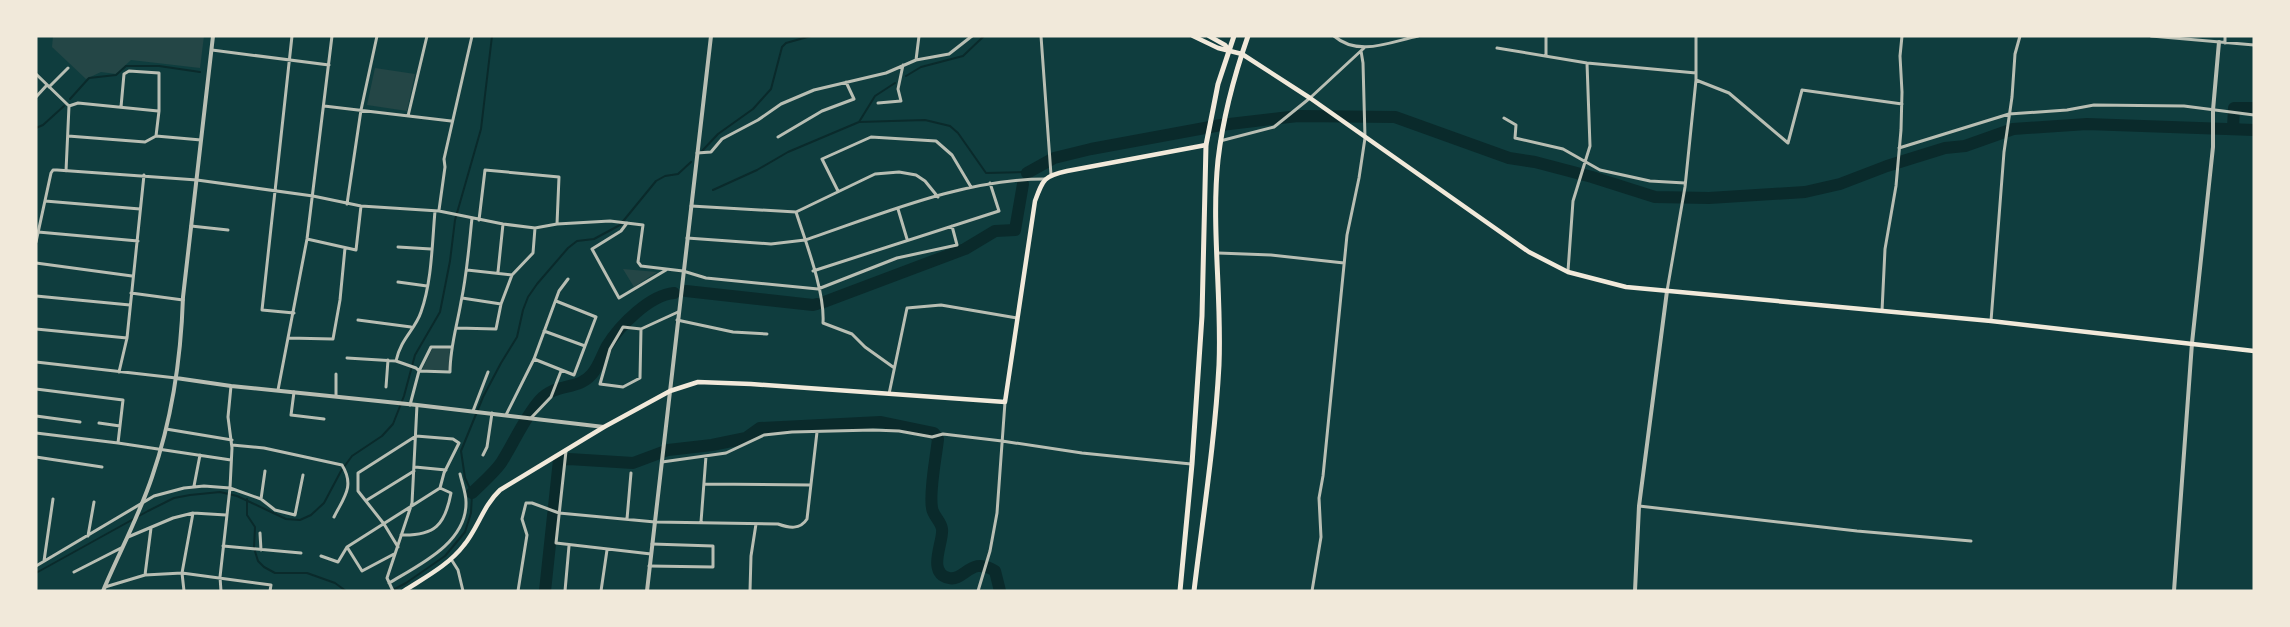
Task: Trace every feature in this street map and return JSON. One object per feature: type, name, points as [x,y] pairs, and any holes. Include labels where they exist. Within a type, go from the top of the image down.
[{"type":"main road","points":[[1193,36],[1218,48],[1242,54],[1310,98],[1528,252],[1568,272],[1626,287],[1991,321],[2254,351]]},
{"type":"main road","points":[[1209,36],[1225,45],[1229,50]]},
{"type":"main road","points":[[1180,591],[1192,464],[1202,316],[1206,145],[1218,84],[1234,36]]},
{"type":"main road","points":[[1194,591],[1219,365],[1217,181],[1220,141],[1228,98],[1248,36]]},
{"type":"main road","points":[[408,590],[451,559],[466,543],[488,502],[500,490],[604,427],[670,391],[698,382],[1005,402],[1035,201],[1045,178],[1206,145]]},
{"type":"street","points":[[104,589],[152,479],[166,429],[176,378],[213,36]]},
{"type":"street","points":[[292,36],[262,310],[294,313]]},
{"type":"street","points":[[278,390],[307,238],[332,36]]},
{"type":"street","points":[[347,204],[360,110],[377,36]]},
{"type":"street","points":[[408,116],[427,36]]},
{"type":"street","points":[[396,361],[400,346],[421,314],[445,168],[444,159],[472,36]]},
{"type":"street","points":[[647,591],[682,271],[711,36]]},
{"type":"street","points":[[916,60],[919,36]]},
{"type":"street","points":[[697,153],[711,152],[722,139],[758,120],[781,104],[814,90],[886,73],[916,60],[949,54],[972,36]]},
{"type":"street","points":[[1041,36],[1051,175]]},
{"type":"street","points":[[1334,36],[1362,50]]},
{"type":"street","points":[[1220,141],[1274,127],[1310,98],[1362,50],[1418,36]]},
{"type":"street","points":[[1546,36],[1546,56]]},
{"type":"street","points":[[1635,591],[1639,506],[1667,291],[1685,183],[1696,80],[1696,36]]},
{"type":"street","points":[[1882,311],[1885,249],[1896,186],[1899,148],[1902,104],[1900,56],[1902,36]]},
{"type":"street","points":[[1991,321],[2004,152],[2012,97],[2015,54],[2020,36]]},
{"type":"street","points":[[2151,36],[2254,45]]},
{"type":"street","points":[[2174,591],[2192,343],[2213,112],[2222,43],[2225,36]]},
{"type":"street","points":[[1497,48],[1587,63],[1696,73]]},
{"type":"street","points":[[212,50],[329,65]]},
{"type":"street","points":[[1312,591],[1321,537],[1319,498],[1347,235],[1365,138],[1362,50]]},
{"type":"street","points":[[1568,272],[1573,201],[1590,146],[1587,63]]},
{"type":"street","points":[[878,103],[901,101],[898,89],[903,66]]},
{"type":"street","points":[[36,96],[68,68]]},
{"type":"street","points":[[120,107],[124,74],[129,71],[159,73],[159,111],[156,136]]},
{"type":"street","points":[[36,74],[69,106],[66,171]]},
{"type":"street","points":[[1696,80],[1729,93],[1788,143],[1802,90],[1902,104]]},
{"type":"street","points":[[778,137],[822,111],[854,99],[846,82]]},
{"type":"street","points":[[69,106],[78,103],[159,111]]},
{"type":"street","points":[[1899,148],[2009,114],[2067,110],[2094,105],[2184,106],[2213,112],[2254,115]]},
{"type":"street","points":[[324,106],[452,121]]},
{"type":"street","points":[[1504,118],[1516,125],[1515,138],[1563,149],[1600,170],[1650,180],[1685,183]]},
{"type":"street","points":[[68,136],[145,142],[156,136],[201,140]]},
{"type":"street","points":[[838,191],[822,159],[871,137],[936,141],[952,155],[971,188]]},
{"type":"street","points":[[36,242],[52,170],[196,180],[275,190],[361,206],[453,213],[479,220],[535,228],[557,224],[616,221],[643,225],[638,262],[641,266],[682,271],[706,278],[818,289],[897,258],[957,245],[952,226]]},
{"type":"street","points":[[479,220],[486,170],[559,177],[557,224]]},
{"type":"street","points":[[691,206],[796,212],[875,174],[899,172],[916,175],[925,181],[938,197]]},
{"type":"street","points":[[119,372],[127,338],[144,175]]},
{"type":"street","points":[[687,238],[771,244],[805,240],[897,209],[990,183],[1045,178]]},
{"type":"street","points":[[813,271],[999,211],[990,183]]},
{"type":"street","points":[[45,201],[140,209]]},
{"type":"street","points":[[307,238],[356,250],[361,206]]},
{"type":"street","points":[[897,209],[907,240]]},
{"type":"street","points":[[796,212],[824,308],[822,323],[852,334],[865,347],[893,367]]},
{"type":"street","points":[[347,358],[396,361],[418,369],[450,372],[451,347],[457,328],[467,270],[472,218]]},
{"type":"street","points":[[625,223],[621,231],[592,249],[618,298],[667,270]]},
{"type":"street","points":[[498,272],[503,224]]},
{"type":"street","points":[[191,226],[228,230]]},
{"type":"street","points":[[457,328],[496,329],[501,304],[512,275],[533,253],[535,228]]},
{"type":"street","points":[[38,232],[138,241]]},
{"type":"street","points":[[398,247],[431,249]]},
{"type":"street","points":[[288,338],[333,339],[340,300],[345,248]]},
{"type":"street","points":[[1218,253],[1271,255],[1344,263]]},
{"type":"street","points":[[36,263],[132,276]]},
{"type":"street","points":[[467,270],[512,275]]},
{"type":"street","points":[[506,415],[534,359],[559,291],[568,279]]},
{"type":"street","points":[[398,282],[427,286]]},
{"type":"street","points":[[131,293],[183,300]]},
{"type":"street","points":[[36,296],[130,305]]},
{"type":"street","points":[[462,297],[501,304]]},
{"type":"street","points":[[534,359],[574,375],[596,317],[556,301]]},
{"type":"street","points":[[890,394],[893,367],[907,308],[941,305],[1017,318]]},
{"type":"street","points":[[641,329],[640,378],[623,387],[600,384],[610,349],[623,327],[641,329],[678,312]]},
{"type":"street","points":[[358,320],[411,327]]},
{"type":"street","points":[[677,320],[733,332],[767,334]]},
{"type":"street","points":[[36,329],[127,338]]},
{"type":"street","points":[[544,331],[585,346]]},
{"type":"street","points":[[410,405],[418,369],[431,346],[451,347]]},
{"type":"street","points":[[386,387],[388,360]]},
{"type":"street","points":[[36,362],[604,427]]},
{"type":"street","points":[[531,418],[551,397],[561,370]]},
{"type":"street","points":[[473,411],[488,372]]},
{"type":"street","points":[[336,374],[336,396]]},
{"type":"street","points":[[221,591],[220,577],[230,489],[232,440],[228,417],[231,386]]},
{"type":"street","points":[[36,389],[123,400],[118,443]]},
{"type":"street","points":[[294,392],[291,415],[324,419]]},
{"type":"street","points":[[978,591],[990,551],[997,513],[1005,402]]},
{"type":"street","points":[[393,591],[387,578],[412,505],[417,405]]},
{"type":"street","points":[[483,455],[487,447],[492,413]]},
{"type":"street","points":[[36,416],[80,422]]},
{"type":"street","points":[[99,423],[120,426]]},
{"type":"street","points":[[166,429],[232,440]]},
{"type":"street","points":[[662,462],[726,453],[764,435],[899,431],[917,436],[932,437],[943,434],[1082,453],[1192,464]]},
{"type":"street","points":[[519,591],[527,535],[522,519],[526,503],[559,513],[656,522],[778,524],[793,528],[805,523],[817,432]]},
{"type":"street","points":[[36,433],[231,460]]},
{"type":"street","points":[[321,556],[338,562],[347,547],[384,524],[412,505],[440,488],[459,443],[453,439],[416,436],[358,473],[358,491],[367,500],[384,524],[398,547]]},
{"type":"street","points":[[232,446],[264,448],[342,465],[349,476],[349,486],[334,517]]},
{"type":"street","points":[[566,450],[556,543],[651,554]]},
{"type":"street","points":[[194,487],[200,455]]},
{"type":"street","points":[[701,522],[706,456]]},
{"type":"street","points":[[36,457],[102,466]]},
{"type":"street","points":[[367,500],[415,469],[446,470]]},
{"type":"street","points":[[261,499],[265,471]]},
{"type":"street","points":[[389,583],[422,563],[452,540],[463,520],[466,502],[460,474]]},
{"type":"street","points":[[627,519],[631,474]]},
{"type":"street","points":[[36,566],[154,496],[194,487],[230,489],[261,499],[275,510],[295,515],[303,475]]},
{"type":"street","points":[[704,484],[811,484]]},
{"type":"street","points":[[401,535],[416,536],[432,530],[447,515],[451,493],[440,488]]},
{"type":"street","points":[[44,561],[53,499]]},
{"type":"street","points":[[88,536],[94,502]]},
{"type":"street","points":[[1639,506],[1857,531],[1971,541]]},
{"type":"street","points":[[127,538],[173,518],[193,513],[226,515]]},
{"type":"street","points":[[184,591],[182,573],[193,513]]},
{"type":"street","points":[[750,591],[751,556],[756,524]]},
{"type":"street","points":[[145,575],[151,528]]},
{"type":"street","points":[[260,533],[261,550]]},
{"type":"street","points":[[649,566],[713,567],[713,546],[652,544]]},
{"type":"street","points":[[223,546],[301,553]]},
{"type":"street","points":[[565,591],[569,546]]},
{"type":"street","points":[[74,572],[123,547]]},
{"type":"street","points":[[347,547],[362,571],[396,553]]},
{"type":"street","points":[[601,591],[607,550]]},
{"type":"street","points":[[451,559],[458,570],[464,591]]},
{"type":"street","points":[[104,589],[145,575],[182,573],[271,585],[270,591]]},
{"type":"shaded area","points":[[53,36],[204,36],[200,68],[131,60],[116,74],[101,72],[86,79],[52,47]]},
{"type":"shaded area","points":[[375,68],[415,74],[407,111],[367,105]]},
{"type":"shaded area","points":[[623,269],[657,272],[634,287]]},
{"type":"shaded area","points":[[450,348],[449,370],[422,370],[432,349]]},
{"type":"waterway","points":[[36,573],[174,498],[220,492],[237,496],[286,519],[300,520],[311,515],[324,503],[352,456],[382,436],[393,424],[404,396],[415,355],[440,312],[455,220],[481,129],[492,36]]},
{"type":"waterway","points":[[702,151],[718,134],[753,109],[771,89],[782,47],[786,43],[811,36]]},
{"type":"waterway","points":[[906,76],[921,67],[963,56],[984,36]]},
{"type":"waterway","points":[[70,99],[89,78],[116,75],[126,66],[159,66],[200,72]]},
{"type":"waterway","points":[[859,122],[875,96],[895,83]]},
{"type":"waterway","points":[[36,128],[43,125],[64,106]]},
{"type":"waterway","points":[[2233,128],[2234,108],[2254,108]]},
{"type":"waterway","points":[[1027,173],[1054,158],[1221,125],[1298,116],[1395,117],[1509,158],[1535,162],[1592,177],[1655,197],[1709,198],[1805,192],[1840,184],[1887,166],[1945,148],[1965,146],[2013,129],[2087,124],[2254,130]]},
{"type":"waterway","points":[[713,190],[757,170],[788,152],[859,122],[925,120],[950,126],[958,133],[986,173],[1027,172]]},
{"type":"waterway","points":[[391,591],[445,556],[465,532],[471,513],[472,493],[465,478],[461,451],[483,397],[517,337],[523,310],[537,284],[568,248],[577,241],[594,239],[620,225],[656,181],[665,176],[678,174],[691,162]]},
{"type":"waterway","points":[[824,302],[965,249],[995,231],[1015,230],[1023,184]]},
{"type":"waterway","points":[[686,291],[817,304]]},
{"type":"waterway","points":[[472,493],[501,463],[534,407],[546,394],[586,379],[597,368],[607,346],[636,312],[655,299],[674,293]]},
{"type":"waterway","points":[[545,591],[559,460],[633,463],[668,450],[746,438],[760,428],[881,422],[934,433],[938,439],[931,501],[942,529],[938,570],[942,575],[954,578],[974,567],[987,567],[995,571],[1000,591]]},
{"type":"waterway","points":[[247,499],[247,515],[255,527],[254,548],[258,561],[264,567],[275,573],[307,573],[335,583],[346,591]]}]
